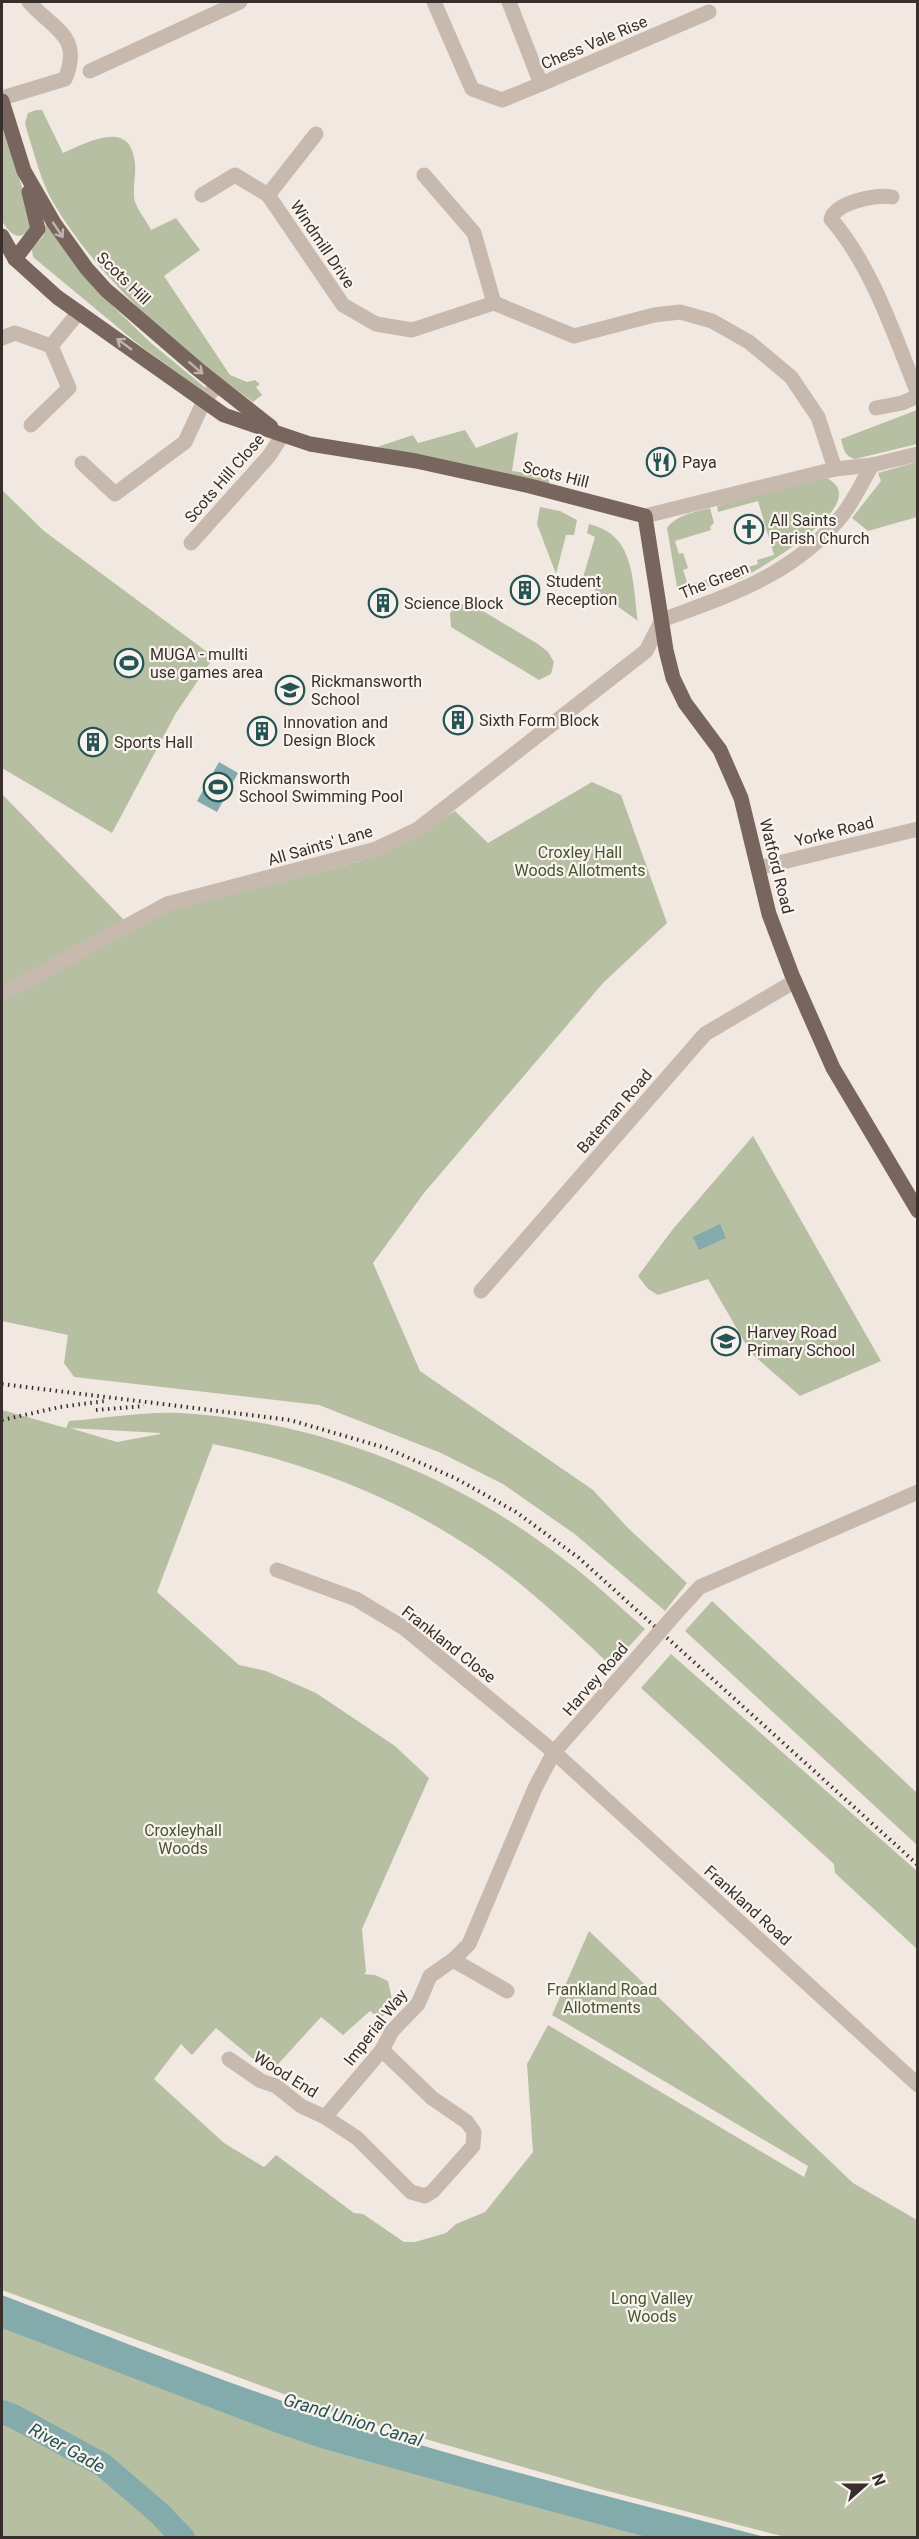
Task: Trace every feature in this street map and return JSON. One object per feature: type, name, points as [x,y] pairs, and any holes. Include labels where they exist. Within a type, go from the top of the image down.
[{"type":"main road","name":"Scots Hill","points":[[2,99],[24,171],[54,224],[87,269],[106,290],[217,385],[282,436]]},
{"type":"main road","points":[[15,259],[38,229],[24,171]]},
{"type":"main road","name":"Scots Hill","points":[[2,236],[15,259],[57,297],[225,415],[310,444],[416,461],[530,486],[645,516]]},
{"type":"main road","name":"Watford Road","points":[[645,516],[673,678],[685,703],[720,750],[741,798],[769,914],[833,1068],[918,1211]]},
{"type":"street","points":[[2,99],[66,79],[73,57],[69,42],[29,2]]},
{"type":"street","points":[[90,71],[240,2]]},
{"type":"street","points":[[435,2],[472,89],[501,100],[541,84]]},
{"type":"street","name":"Chess Vale Rise","points":[[509,2],[541,84],[709,12]]},
{"type":"street","points":[[268,195],[316,134]]},
{"type":"street","name":"Windmill Drive","points":[[202,195],[235,175],[268,195],[343,305],[376,324],[412,330],[494,303]]},
{"type":"street","points":[[424,175],[474,233],[494,303],[574,336],[654,315],[680,312],[712,321],[749,342],[791,377],[818,417],[835,469]]},
{"type":"street","points":[[876,408],[902,403],[918,395],[878,297],[843,235],[831,219],[832,214],[840,208],[872,196],[892,197]]},
{"type":"street","points":[[51,346],[79,312]]},
{"type":"street","points":[[2,338],[15,333],[51,346],[69,388],[31,425]]},
{"type":"street","points":[[82,463],[115,494],[185,442],[204,401],[217,385]]},
{"type":"street","name":"Scots Hill Close","points":[[191,543],[269,456],[282,436]]},
{"type":"street","points":[[645,516],[835,469],[872,465],[918,454]]},
{"type":"street","name":"The Green","points":[[662,620],[746,590],[798,558],[845,512],[872,465]]},
{"type":"street","name":"All Saints' Lane","points":[[2,994],[167,904],[376,849],[418,829],[646,651],[662,620]]},
{"type":"street","name":"Yorke Road","points":[[758,868],[918,829]]},
{"type":"street","name":"Bateman Road","points":[[481,1291],[705,1034],[795,981]]},
{"type":"street","name":"Harvey Road","points":[[453,1960],[469,1944],[535,1788],[554,1752],[700,1587],[918,1492]]},
{"type":"street","name":"Frankland Close","points":[[277,1570],[356,1599],[404,1629],[554,1752]]},
{"type":"street","name":"Frankland Road","points":[[554,1752],[918,2085]]},
{"type":"street","points":[[453,1960],[507,1991]]},
{"type":"street","name":"Imperial Way","points":[[325,2117],[382,2050],[392,2031],[418,2004],[430,1976],[453,1960]]},
{"type":"street","name":"Wood End","points":[[229,2059],[261,2081],[276,2086],[302,2106],[325,2117],[357,2138],[411,2192],[419,2195],[429,2194],[472,2146],[475,2136],[467,2122],[432,2098],[382,2050]]},
{"type":"green space","points":[[42,110],[63,153],[107,137],[117,137],[126,141],[132,150],[135,164],[135,201],[151,230],[176,218],[200,250],[164,276],[230,375],[247,382],[255,380],[260,384],[256,387],[262,395],[253,402],[197,360],[144,313],[95,261],[73,233],[45,187],[27,131],[25,123],[28,113]]},
{"type":"green space","points":[[2,125],[33,221],[33,226],[20,236],[9,231],[2,221]]},
{"type":"green space","points":[[46,222],[99,293],[151,343],[208,390],[204,392],[138,344],[33,257],[32,249],[44,235]]},
{"type":"green space","points":[[917,410],[917,444],[855,459],[845,452],[841,439]]},
{"type":"green space","points":[[465,430],[476,448],[518,432],[512,471],[549,476],[549,484],[377,447],[413,435],[418,443]]},
{"type":"green space","points":[[917,462],[917,517],[868,531],[852,518],[881,481],[878,473]]},
{"type":"green space","points":[[825,477],[833,482],[839,491],[836,505],[827,517],[798,543],[738,580],[736,571],[758,564],[757,560],[774,555],[758,501],[718,512],[717,506]]},
{"type":"green space","points":[[2,490],[44,531],[214,657],[176,713],[112,833],[2,768]]},
{"type":"green space","points":[[540,507],[560,511],[577,520],[574,535],[566,535],[556,574],[537,524]]},
{"type":"green space","points":[[710,508],[714,523],[710,527],[711,530],[675,541],[679,554],[683,553],[688,568],[683,570],[688,585],[726,574],[728,581],[690,591],[680,591],[677,587],[667,528],[681,517]]},
{"type":"green space","points":[[589,524],[616,538],[624,549],[632,576],[638,621],[582,581],[595,537],[587,533]]},
{"type":"green space","points":[[460,604],[471,604],[538,644],[548,652],[554,662],[551,674],[539,680],[451,627],[450,613]]},
{"type":"green space","name":"Croxley Hall Woods Allotments","points":[[592,782],[621,795],[667,923],[603,983],[424,1193],[373,1263],[420,1371],[593,1490],[628,1528],[687,1583],[665,1611],[576,1535],[503,1484],[441,1453],[319,1405],[74,1377],[64,1363],[68,1335],[2,1321],[2,794],[123,919],[130,930],[166,911],[360,861],[406,842],[455,811],[488,843]]},
{"type":"green space","points":[[753,1136],[881,1361],[800,1396],[751,1353],[708,1279],[658,1295],[648,1289],[638,1276],[673,1229]]},
{"type":"green space","points":[[2,1410],[66,1428],[69,1421],[140,1414],[182,1413],[234,1418],[336,1441],[385,1458],[480,1503],[524,1530],[566,1561],[645,1629],[611,1666],[524,1587],[454,1537],[416,1515],[337,1479],[255,1453],[213,1444],[157,1592],[239,1665],[266,1671],[316,1693],[395,1746],[429,1778],[362,1929],[366,1972],[364,1974],[375,1975],[388,1981],[393,2004],[381,2019],[370,2011],[343,2035],[321,2017],[270,2073],[216,2028],[192,2055],[181,2044],[154,2079],[224,2143],[264,2167],[276,2155],[354,2213],[363,2214],[404,2242],[415,2242],[446,2233],[456,2224],[485,2212],[533,2152],[527,2064],[548,2025],[804,2177],[808,2166],[552,2015],[589,1931],[853,2183],[917,2220],[917,2537],[785,2537],[596,2488],[338,2414],[2,2290]],"holes":[[[70,1428],[160,1433],[117,1442]]]},
{"type":"green space","points":[[712,1601],[917,1793],[917,1845],[685,1631]]},
{"type":"green space","points":[[671,1654],[917,1871],[917,1949],[835,1873],[834,1864],[641,1688]]},
{"type":"green space","points":[[2,2327],[323,2449],[647,2537],[2,2537]]},
{"type":"water","name":"Rickmansworth School Swimming Pool","points":[[219,762],[238,773],[217,812],[197,801]]},
{"type":"water","points":[[720,1224],[726,1238],[699,1250],[693,1237]]},
{"type":"water","points":[[2,2295],[221,2379],[354,2425],[507,2470],[765,2537],[646,2537],[323,2449],[2,2328]]},
{"type":"waterway","name":"River Gade","points":[[2,2412],[103,2465],[159,2513],[183,2538]]},
{"type":"railway","points":[[2,1384],[290,1420],[386,1448],[455,1478],[516,1512],[579,1558],[918,1865]]},
{"type":"railway","points":[[2,1420],[60,1407],[105,1401]]},
{"type":"railway","points":[[96,1410],[144,1406]]},
{"type":"place","name":"Paya","points":[[661,462]]},
{"type":"place","name":"All Saints Parish Church","points":[[749,529]]},
{"type":"place","name":"Student Reception","points":[[525,590]]},
{"type":"place","name":"Science Block","points":[[383,603]]},
{"type":"place","name":"MUGA - mullti use games area","points":[[129,663]]},
{"type":"place","name":"Rickmansworth School","points":[[290,690]]},
{"type":"place","name":"Sixth Form Block","points":[[458,720]]},
{"type":"place","name":"Innovation and Design Block","points":[[262,731]]},
{"type":"place","name":"Sports Hall","points":[[93,742]]},
{"type":"place","name":"Rickmansworth School Swimming Pool","points":[[218,787]]},
{"type":"place","name":"Harvey Road Primary School","points":[[726,1341]]},
{"type":"park label","name":"Croxleyhall Woods","points":[[183,1839]]},
{"type":"park label","name":"Frankland Road Allotments","points":[[602,1998]]},
{"type":"park label","name":"Long Valley Woods","points":[[652,2307]]},
{"type":"water label","name":"Grand Union Canal","points":[[353,2420]]}]
